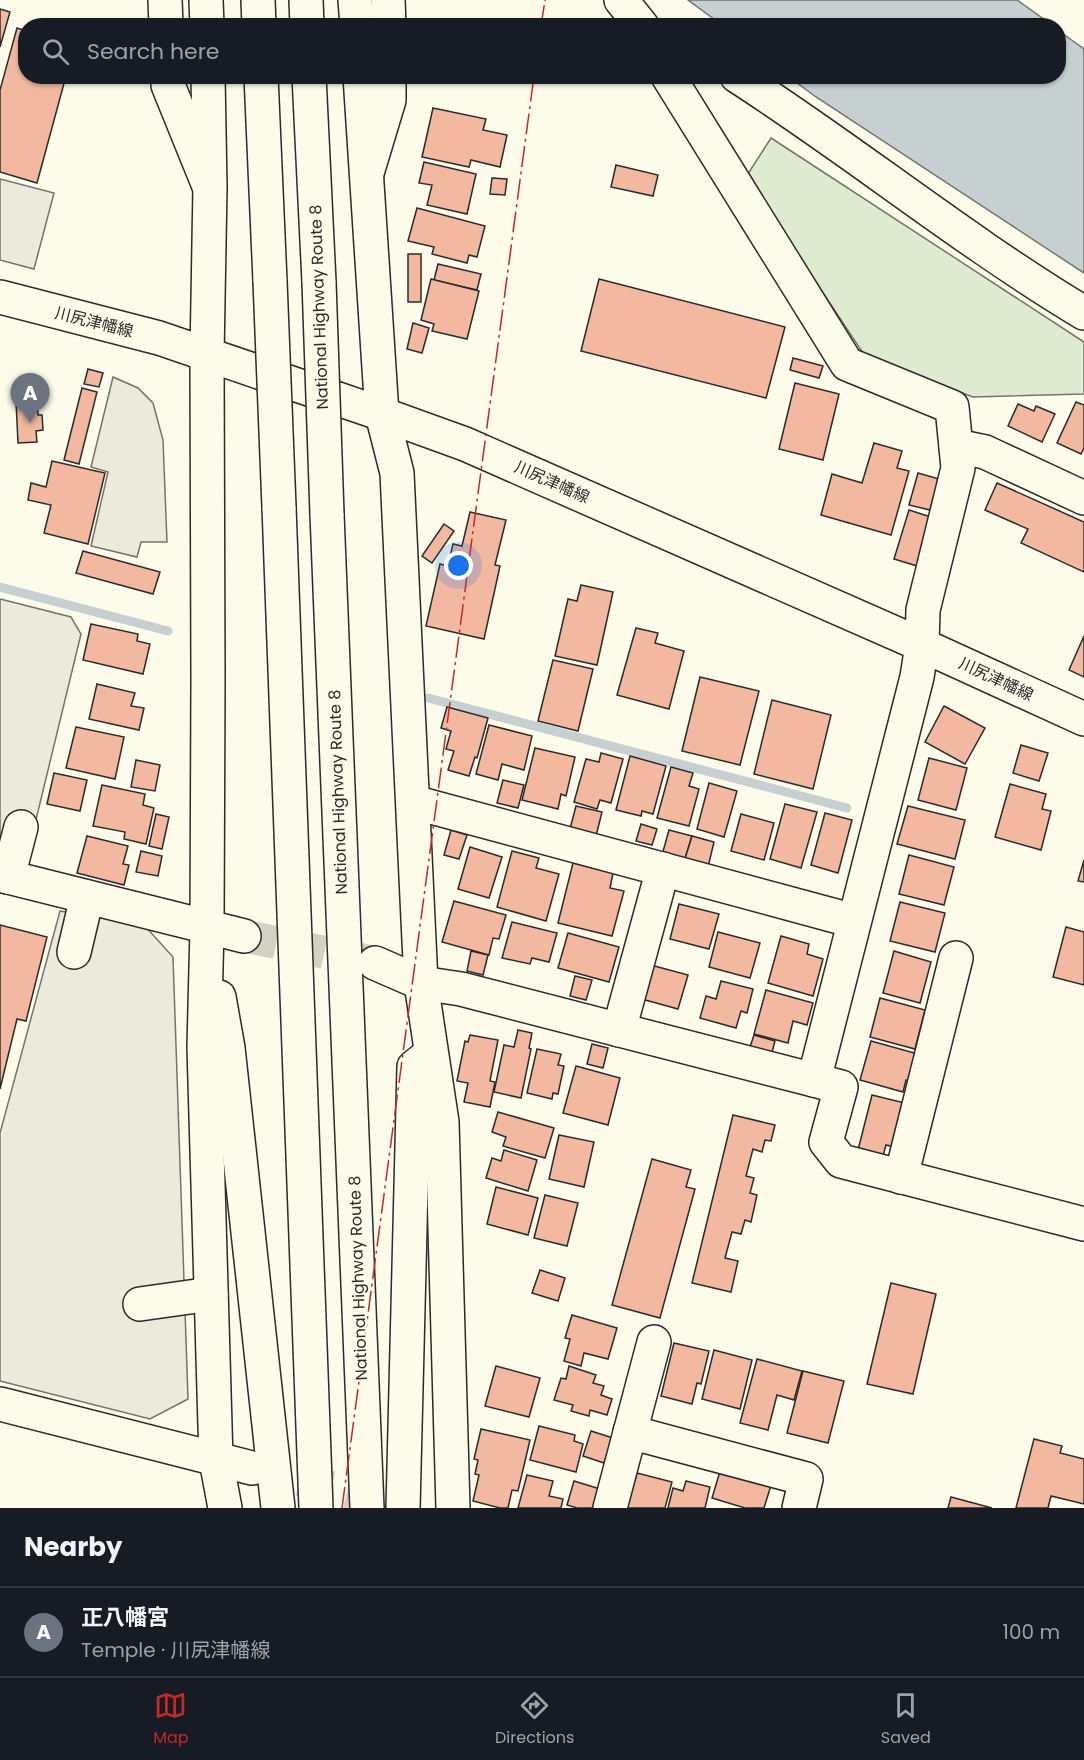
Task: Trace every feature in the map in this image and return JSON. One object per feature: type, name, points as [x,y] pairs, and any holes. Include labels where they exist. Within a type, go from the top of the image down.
[{"type":"main road","points":[[165,0],[166,18]]},
{"type":"main road","points":[[206,0],[207,18]]},
{"type":"main road","points":[[258,0],[259,18]]},
{"type":"main road","points":[[306,0],[307,18]]},
{"type":"main road","points":[[355,0],[356,18]]},
{"type":"main road","points":[[388,0],[388,18]]},
{"type":"main road","points":[[168,84],[210,187]]},
{"type":"main road","points":[[208,84],[210,187],[207,355],[207,928],[204,1047],[216,1460],[225,1508]]},
{"type":"main road","points":[[261,84],[316,1508]]},
{"type":"main road","name":"National Highway Route 8","points":[[309,84],[367,1508]]},
{"type":"main road","points":[[361,84],[382,414],[397,473],[421,983],[442,1122],[453,1508]]},
{"type":"main road","points":[[367,174],[389,100],[389,84]]},
{"type":"main road","points":[[673,84],[847,364],[952,407],[958,468],[923,610],[922,645],[916,677],[814,1080]]},
{"type":"main road","points":[[749,84],[1041,287],[1084,313]]},
{"type":"main road","name":"川尻津幡線","points":[[0,297],[159,338],[465,444],[922,645],[1084,719]]},
{"type":"main road","points":[[956,446],[985,452],[1084,498]]},
{"type":"main road","points":[[412,802],[854,921]]},
{"type":"main road","points":[[21,827],[4,876],[244,936]]},
{"type":"main road","points":[[619,1030],[663,869]]},
{"type":"main road","points":[[74,952],[87,897]]},
{"type":"main road","points":[[901,1177],[956,958]]},
{"type":"main road","points":[[375,963],[421,983],[461,989],[841,1088],[826,1142],[841,1161],[1084,1224]]},
{"type":"main road","points":[[206,974],[218,988],[228,1048],[278,1508]]},
{"type":"main road","points":[[404,1508],[414,1067],[430,1054]]},
{"type":"main road","points":[[140,1304],[211,1294]]},
{"type":"main road","points":[[610,1508],[654,1342]]},
{"type":"main road","points":[[0,1404],[252,1468]]},
{"type":"main road","points":[[630,1432],[806,1479],[799,1508]]},
{"type":"green space","points":[[771,138],[1084,342],[1084,394],[973,397],[865,356],[746,177]]},
{"type":"shaded area","points":[[688,0],[1017,0],[1042,18],[712,18]]},
{"type":"shaded area","points":[[1066,36],[1084,49],[1084,273],[798,84],[1066,84]]},
{"type":"shaded area","points":[[0,179],[54,193],[34,269],[0,260]]},
{"type":"shaded area","points":[[113,377],[138,388],[153,403],[163,440],[167,542],[141,542],[137,557],[91,546],[108,472],[91,467]]},
{"type":"shaded area","points":[[0,599],[71,617],[81,634],[25,865],[0,858]]},
{"type":"shaded area","points":[[60,911],[144,925],[173,957],[188,1399],[150,1419],[0,1381],[0,1133]]},
{"type":"building","points":[[0,9],[10,12],[0,47]]},
{"type":"building","points":[[17,28],[18,84],[64,84],[37,183],[0,172],[0,90]]},
{"type":"building","points":[[433,108],[486,119],[483,130],[507,135],[500,167],[471,160],[469,167],[422,157]]},
{"type":"building","points":[[424,162],[476,174],[467,214],[427,205],[432,185],[419,183]]},
{"type":"building","points":[[616,165],[658,175],[653,196],[611,187]]},
{"type":"building","points":[[492,178],[507,179],[505,195],[490,194]]},
{"type":"building","points":[[417,208],[485,226],[477,257],[469,255],[467,263],[432,254],[434,247],[408,241]]},
{"type":"building","points":[[408,254],[421,254],[421,302],[408,302]]},
{"type":"building","points":[[438,264],[481,274],[477,290],[434,280]]},
{"type":"building","points":[[431,279],[479,291],[467,339],[432,331],[434,324],[421,320]]},
{"type":"building","points":[[599,279],[785,327],[766,398],[581,351]]},
{"type":"building","points":[[413,323],[429,328],[422,353],[407,349]]},
{"type":"building","points":[[793,358],[823,366],[819,378],[790,370]]},
{"type":"building","points":[[88,369],[103,373],[99,387],[84,384]]},
{"type":"building","points":[[795,383],[839,394],[823,460],[779,449]]},
{"type":"building","points":[[82,388],[97,392],[79,464],[64,460]]},
{"type":"building","points":[[37,400],[38,415],[42,415],[43,430],[36,431],[37,442],[18,443],[16,401]]},
{"type":"building","points":[[1076,402],[1084,405],[1084,448],[1081,454],[1057,443]]},
{"type":"building","points":[[1018,404],[1034,411],[1036,406],[1055,414],[1042,442],[1008,426]]},
{"type":"building","points":[[874,443],[902,451],[897,468],[909,471],[891,535],[821,515],[832,474],[862,483]]},
{"type":"building","points":[[52,461],[105,473],[88,544],[44,533],[51,505],[28,500],[31,483],[46,487]]},
{"type":"building","points":[[918,473],[939,479],[930,510],[909,505]]},
{"type":"building","points":[[997,483],[1084,522],[1084,572],[1021,543],[1028,529],[985,510]]},
{"type":"building","points":[[909,510],[931,517],[917,566],[894,559]]},
{"type":"building","points":[[470,512],[506,520],[495,565],[500,566],[484,639],[426,626],[440,564],[448,566],[453,544],[462,546]]},
{"type":"building","points":[[444,524],[454,531],[432,563],[422,556]]},
{"type":"building","points":[[83,551],[160,572],[153,594],[76,573]]},
{"type":"building","points":[[581,585],[613,592],[597,665],[555,656],[568,599],[577,601]]},
{"type":"building","points":[[91,624],[138,634],[137,641],[150,644],[143,674],[83,660]]},
{"type":"building","points":[[636,628],[658,633],[655,643],[684,651],[669,709],[617,695]]},
{"type":"building","points":[[1084,636],[1084,677],[1069,670]]},
{"type":"building","points":[[553,660],[593,669],[578,731],[538,721]]},
{"type":"building","points":[[700,677],[759,691],[740,765],[682,751]]},
{"type":"building","points":[[97,684],[135,693],[131,706],[144,708],[139,730],[89,719]]},
{"type":"building","points":[[772,700],[831,715],[813,789],[754,774]]},
{"type":"building","points":[[944,706],[985,728],[965,764],[925,742]]},
{"type":"building","points":[[447,707],[488,718],[477,758],[475,757],[469,776],[448,770],[454,751],[446,749],[451,731],[441,728]]},
{"type":"building","points":[[489,725],[532,736],[524,770],[502,764],[498,780],[476,774]]},
{"type":"building","points":[[76,727],[124,737],[115,779],[66,768]]},
{"type":"building","points":[[1021,745],[1048,753],[1039,781],[1013,773]]},
{"type":"building","points":[[535,748],[575,757],[566,796],[561,794],[558,809],[522,800]]},
{"type":"building","points":[[601,753],[623,759],[611,803],[600,800],[597,809],[574,802],[586,759],[599,762]]},
{"type":"building","points":[[630,756],[666,766],[653,814],[642,811],[641,816],[616,810]]},
{"type":"building","points":[[929,758],[967,768],[956,810],[918,800]]},
{"type":"building","points":[[136,760],[160,765],[155,791],[131,787]]},
{"type":"building","points":[[671,767],[693,773],[689,786],[699,789],[689,826],[657,818]]},
{"type":"building","points":[[54,773],[87,780],[80,811],[47,804]]},
{"type":"building","points":[[503,780],[524,785],[518,808],[497,803]]},
{"type":"building","points":[[709,783],[737,791],[724,837],[697,829]]},
{"type":"building","points":[[1010,784],[1046,794],[1042,809],[1051,811],[1041,850],[995,837]]},
{"type":"building","points":[[102,785],[145,794],[143,805],[154,808],[146,844],[124,839],[125,832],[93,826]]},
{"type":"building","points":[[785,804],[817,812],[801,868],[770,859]]},
{"type":"building","points":[[576,806],[602,812],[596,836],[570,829]]},
{"type":"building","points":[[908,806],[965,820],[955,859],[897,844]]},
{"type":"building","points":[[825,813],[852,820],[838,873],[811,865]]},
{"type":"building","points":[[156,814],[169,817],[162,849],[149,846]]},
{"type":"building","points":[[741,814],[774,823],[764,860],[731,851]]},
{"type":"building","points":[[641,824],[657,829],[652,845],[636,841]]},
{"type":"building","points":[[451,830],[467,835],[459,859],[444,855]]},
{"type":"building","points":[[669,830],[692,836],[684,862],[662,855]]},
{"type":"building","points":[[87,836],[128,846],[123,864],[129,865],[124,885],[77,873]]},
{"type":"building","points":[[692,836],[714,842],[708,867],[684,862]]},
{"type":"building","points":[[470,847],[502,857],[489,898],[458,889]]},
{"type":"building","points":[[141,851],[162,856],[158,876],[136,872]]},
{"type":"building","points":[[512,851],[539,858],[536,868],[559,874],[546,921],[497,907]]},
{"type":"building","points":[[909,855],[954,867],[944,905],[899,894]]},
{"type":"building","points":[[1084,860],[1084,882],[1078,881]]},
{"type":"building","points":[[573,863],[613,873],[610,888],[624,891],[612,936],[558,923]]},
{"type":"building","points":[[454,901],[506,915],[499,939],[493,938],[489,955],[442,942]]},
{"type":"building","points":[[900,902],[945,913],[935,952],[890,941]]},
{"type":"building","points":[[679,904],[719,914],[709,949],[670,939]]},
{"type":"building","points":[[512,922],[557,933],[549,962],[532,958],[530,964],[502,958]]},
{"type":"building","points":[[0,925],[47,937],[26,1021],[17,1019],[0,1089]]},
{"type":"building","points":[[1066,927],[1084,932],[1084,985],[1053,977]]},
{"type":"building","points":[[718,932],[760,943],[750,978],[709,967]]},
{"type":"building","points":[[568,933],[619,947],[609,982],[558,968]]},
{"type":"building","points":[[781,936],[809,944],[807,954],[823,959],[813,996],[768,983]]},
{"type":"building","points":[[471,951],[488,955],[483,975],[467,971]]},
{"type":"building","points":[[894,951],[931,962],[920,1003],[883,993]]},
{"type":"building","points":[[647,964],[688,975],[678,1009],[638,998]]},
{"type":"building","points":[[575,976],[592,980],[586,1000],[570,996]]},
{"type":"building","points":[[721,981],[753,989],[747,1013],[741,1011],[736,1028],[700,1018],[706,996],[716,999]]},
{"type":"building","points":[[766,990],[813,1003],[807,1025],[793,1021],[788,1043],[754,1034]]},
{"type":"building","points":[[880,998],[925,1010],[915,1049],[870,1037]]},
{"type":"building","points":[[518,1030],[532,1033],[521,1098],[494,1092],[504,1045],[514,1047]]},
{"type":"building","points":[[470,1035],[498,1040],[490,1081],[495,1082],[490,1107],[464,1102],[468,1083],[457,1081],[465,1041],[468,1042]]},
{"type":"building","points":[[754,1035],[775,1041],[771,1056],[749,1050]]},
{"type":"building","points":[[871,1041],[918,1054],[911,1082],[906,1080],[903,1092],[860,1080]]},
{"type":"building","points":[[592,1044],[608,1048],[603,1068],[587,1064]]},
{"type":"building","points":[[537,1049],[561,1054],[558,1065],[564,1066],[558,1094],[553,1093],[552,1099],[527,1093]]},
{"type":"building","points":[[576,1066],[620,1078],[608,1125],[563,1113]]},
{"type":"building","points":[[872,1095],[913,1105],[902,1149],[886,1145],[883,1156],[858,1150]]},
{"type":"building","points":[[498,1112],[554,1128],[545,1158],[503,1146],[506,1137],[492,1132]]},
{"type":"building","points":[[733,1115],[775,1125],[771,1141],[765,1140],[762,1152],[753,1149],[746,1176],[754,1178],[750,1193],[757,1195],[751,1222],[745,1220],[741,1234],[732,1232],[725,1258],[738,1261],[731,1292],[692,1283]]},
{"type":"building","points":[[559,1135],[594,1142],[584,1187],[549,1179]]},
{"type":"building","points":[[504,1150],[537,1160],[528,1191],[486,1178],[492,1158],[501,1161]]},
{"type":"building","points":[[652,1159],[691,1170],[686,1187],[695,1189],[660,1318],[612,1305]]},
{"type":"building","points":[[496,1187],[538,1198],[528,1235],[487,1224]]},
{"type":"building","points":[[545,1195],[578,1203],[567,1246],[534,1238]]},
{"type":"building","points":[[540,1270],[565,1278],[558,1301],[532,1293]]},
{"type":"building","points":[[891,1283],[936,1294],[913,1394],[867,1384]]},
{"type":"building","points":[[572,1315],[617,1328],[608,1359],[584,1353],[581,1366],[564,1361],[570,1339],[565,1338]]},
{"type":"building","points":[[674,1343],[709,1351],[701,1384],[697,1383],[692,1404],[661,1396]]},
{"type":"building","points":[[714,1350],[752,1360],[740,1409],[702,1399]]},
{"type":"building","points":[[757,1359],[802,1371],[794,1400],[777,1395],[768,1430],[740,1423]]},
{"type":"building","points":[[496,1366],[540,1378],[529,1417],[485,1406]]},
{"type":"building","points":[[569,1366],[596,1375],[593,1383],[604,1386],[601,1395],[612,1399],[607,1415],[590,1410],[589,1416],[571,1411],[573,1405],[554,1400],[561,1378],[566,1379]]},
{"type":"building","points":[[803,1371],[844,1381],[828,1443],[787,1433]]},
{"type":"building","points":[[539,1426],[575,1435],[574,1441],[583,1444],[576,1472],[530,1460]]},
{"type":"building","points":[[481,1429],[530,1440],[518,1491],[512,1490],[508,1508],[473,1501],[479,1475],[475,1474],[478,1460],[474,1459]]},
{"type":"building","points":[[591,1431],[613,1438],[604,1463],[583,1456]]},
{"type":"building","points":[[1034,1439],[1062,1446],[1060,1453],[1084,1459],[1084,1504],[1051,1496],[1048,1508],[1016,1508]]},
{"type":"building","points":[[721,1468],[772,1482],[764,1508],[745,1508],[712,1498]]},
{"type":"building","points":[[637,1473],[672,1482],[665,1508],[627,1508]]},
{"type":"building","points":[[527,1475],[553,1481],[549,1496],[563,1499],[561,1508],[518,1508]]},
{"type":"building","points":[[574,1481],[600,1489],[595,1508],[577,1508],[567,1505]]},
{"type":"building","points":[[686,1481],[710,1487],[705,1508],[668,1508],[673,1488],[683,1491]]},
{"type":"building","points":[[951,1497],[992,1508],[948,1508]]},
{"type":"waterway","points":[[0,587],[168,631]]},
{"type":"waterway","points":[[428,698],[847,808]]},
{"type":"tunnel","points":[[244,936],[372,962]]},
{"type":"tunnel","points":[[252,1468],[415,1508]]},
{"type":"power","points":[[542,18],[545,0]]},
{"type":"power","points":[[342,1508],[533,84]]},
{"type":"place","name":"正八幡宮","points":[[30,423]]}]
